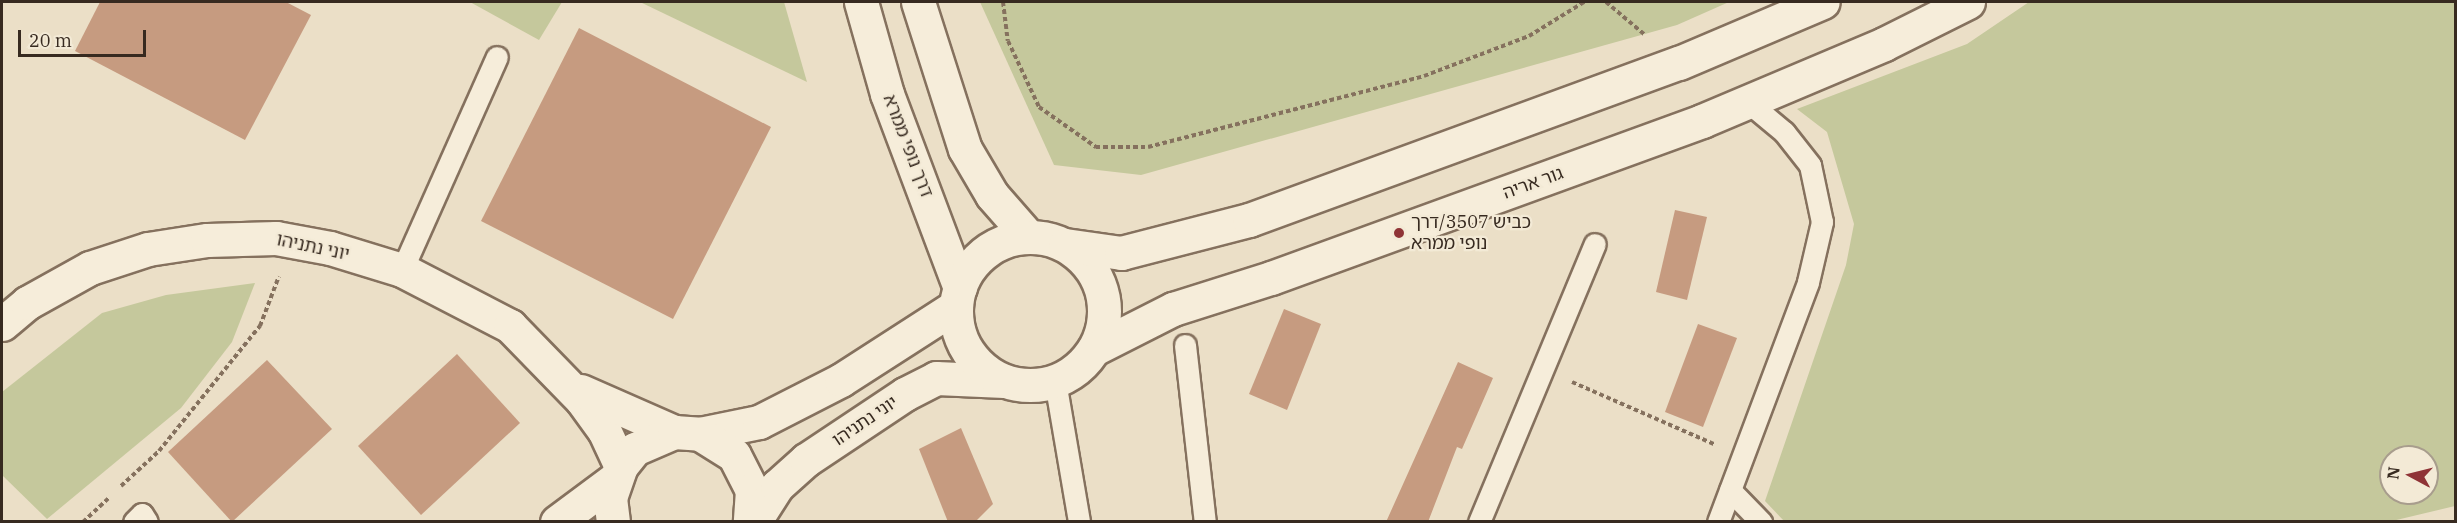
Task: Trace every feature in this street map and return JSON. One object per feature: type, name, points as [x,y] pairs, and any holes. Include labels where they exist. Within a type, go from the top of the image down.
[{"type":"main road","name":"דרך נופי ממרא","points":[[861,2],[887,94],[958,297]]},
{"type":"main road","points":[[918,2],[965,149],[992,195],[1028,236]]},
{"type":"main road","points":[[557,522],[618,472],[635,449],[687,433],[759,422],[841,380],[958,297],[986,251],[1028,236],[1065,245],[1121,253],[1249,220],[1679,63],[1823,2]]},
{"type":"main road","name":"גור אריה","points":[[1094,349],[1173,309],[1271,279],[1748,102],[1884,44],[1968,2]]},
{"type":"main road","name":"יוני נתניהו","points":[[2,324],[27,303],[90,268],[148,249],[207,240],[293,241],[402,270],[510,326],[568,385],[604,430],[618,472]]},
{"type":"main road","points":[[958,297],[959,330],[968,352],[1004,381],[1029,386],[1055,381],[1084,362],[1094,349],[1103,326],[1100,287],[1084,260],[1065,245]]},
{"type":"main road","name":"יוני נתניהו","points":[[752,522],[777,486],[806,460],[905,394],[936,378],[1004,381]]},
{"type":"main road","points":[[568,385],[687,433],[734,455],[745,471],[752,490],[752,522]]},
{"type":"main road","points":[[613,522],[618,472]]},
{"type":"lane","points":[[402,270],[497,57]]},
{"type":"lane","points":[[1718,522],[1808,282],[1822,222],[1809,165],[1784,132],[1748,102]]},
{"type":"lane","points":[[1479,522],[1594,244]]},
{"type":"lane","points":[[1185,345],[1205,522]]},
{"type":"lane","points":[[1055,381],[1079,522]]},
{"type":"lane","points":[[1730,490],[1761,522]]},
{"type":"lane","points":[[134,522],[142,514],[147,522]]},
{"type":"path","points":[[1004,2],[1008,41],[1039,107],[1096,147],[1148,147],[1424,76],[1529,36],[1584,2]]},
{"type":"path","points":[[83,522],[159,451],[260,326],[293,241]]},
{"type":"path","points":[[1542,369],[1743,456]]},
{"type":"green space","points":[[470,2],[562,2],[539,40]]},
{"type":"green space","points":[[640,2],[784,2],[807,82]]},
{"type":"green space","points":[[980,2],[1729,2],[1677,25],[1141,175],[1054,165]]},
{"type":"green space","points":[[2029,2],[2455,2],[2455,506],[2388,522],[1785,522],[1765,501],[1846,265],[1854,224],[1827,132],[1797,109],[1967,44]]},
{"type":"green space","points":[[255,283],[232,342],[181,408],[47,519],[2,475],[2,392],[102,313],[166,295]]},
{"type":"building","points":[[100,2],[286,2],[311,15],[245,140],[75,51]]},
{"type":"building","points":[[579,28],[771,127],[673,319],[481,221]]},
{"type":"building","points":[[1675,210],[1707,217],[1687,300],[1656,292]]},
{"type":"building","points":[[1284,309],[1321,324],[1287,410],[1249,394]]},
{"type":"building","points":[[1698,324],[1737,338],[1703,427],[1665,412]]},
{"type":"building","points":[[457,354],[520,423],[421,515],[358,446]]},
{"type":"building","points":[[267,360],[332,429],[232,522],[168,452]]},
{"type":"building","points":[[1458,362],[1493,378],[1462,449],[1457,447],[1428,522],[1386,522]]},
{"type":"building","points":[[961,428],[993,504],[975,522],[948,522],[919,449]]},
{"type":"place","name":"כביש 3507/דרך נופי ממרא","points":[[1399,233]]}]
